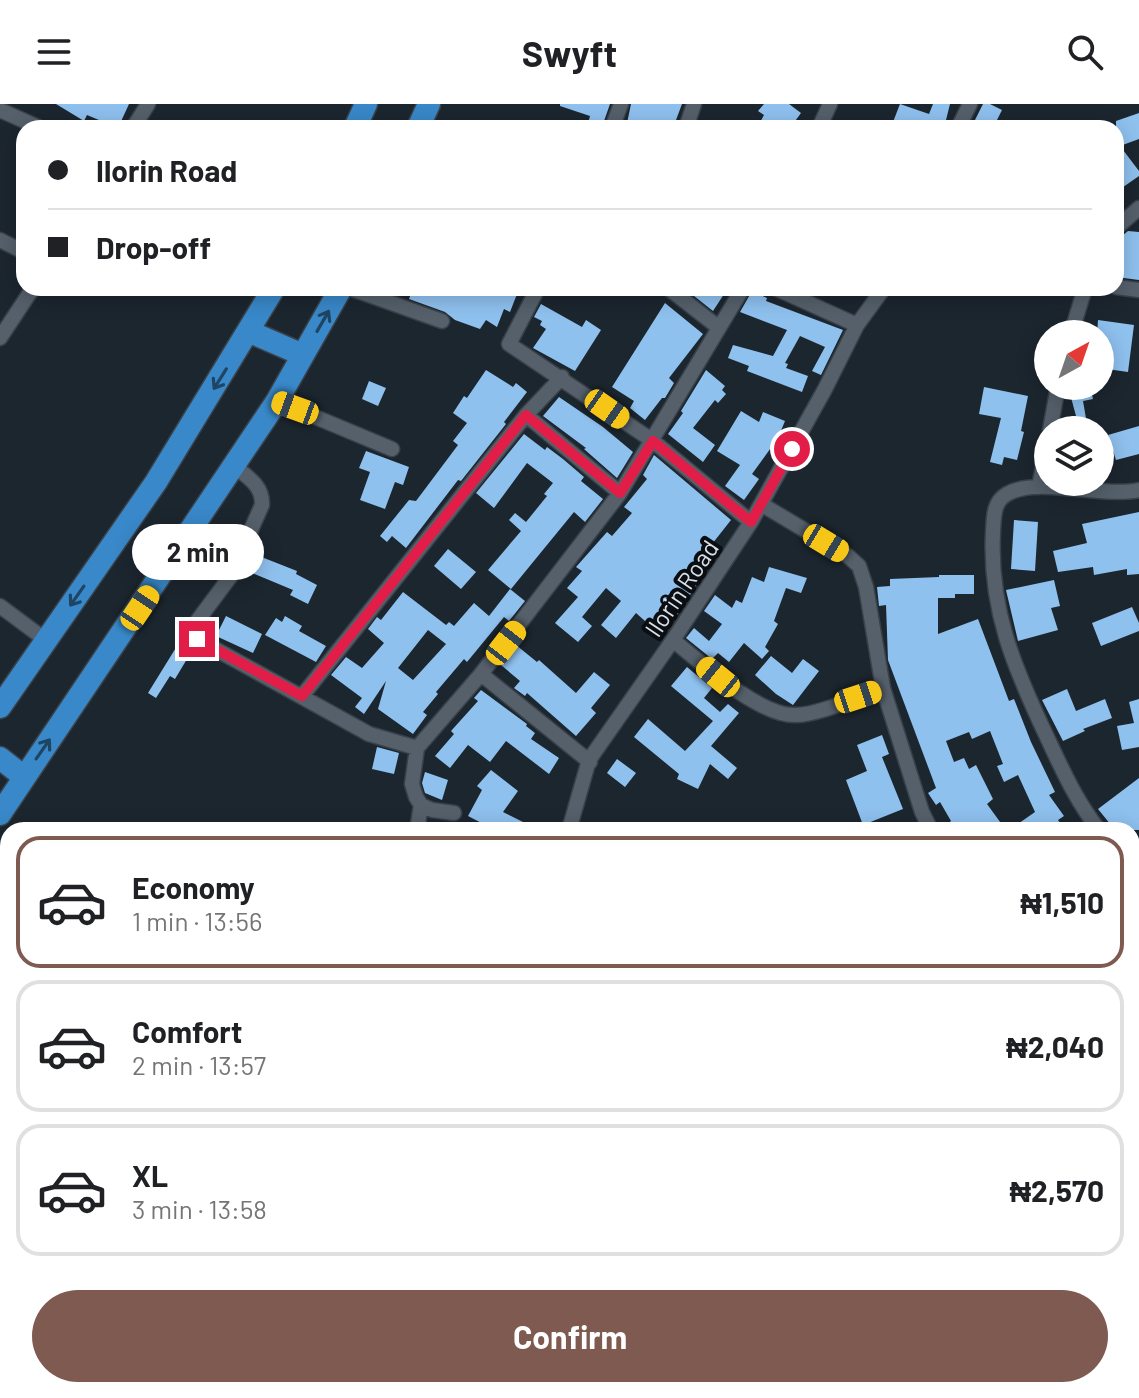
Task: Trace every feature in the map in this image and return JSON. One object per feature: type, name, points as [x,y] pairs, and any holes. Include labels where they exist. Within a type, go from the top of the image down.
[{"type":"highway","points":[[0,707],[156,482],[270,296]]},
{"type":"highway","points":[[0,814],[277,401],[336,296]]},
{"type":"highway","points":[[250,332],[303,355]]},
{"type":"highway","points":[[0,758],[24,777]]},
{"type":"street","points":[[0,110],[22,120]]},
{"type":"street","points":[[0,338],[28,296]]},
{"type":"street","points":[[372,296],[442,321]]},
{"type":"street","points":[[534,296],[509,344],[653,441],[751,522]]},
{"type":"street","points":[[678,296],[718,327]]},
{"type":"street","points":[[418,822],[421,805],[412,784],[417,748],[481,674],[620,493],[738,296]]},
{"type":"street","points":[[793,296],[857,325]]},
{"type":"street","name":"Ilorin Road","points":[[571,822],[584,772],[751,522],[857,325],[878,296]]},
{"type":"street","points":[[1075,320],[1083,296]]},
{"type":"street","points":[[302,696],[526,415],[562,377]]},
{"type":"street","points":[[277,401],[392,449]]},
{"type":"street","points":[[526,415],[620,493]]},
{"type":"street","points":[[234,466],[256,485],[262,495],[262,505],[230,577],[195,624],[197,639],[369,734],[417,748]]},
{"type":"street","points":[[1034,488],[1006,494],[995,506],[991,567],[1008,649],[1070,787],[1094,822]]},
{"type":"street","points":[[1114,493],[1139,490]]},
{"type":"street","points":[[761,504],[848,556],[859,566],[866,587],[883,688],[927,822]]},
{"type":"street","points":[[0,606],[47,641]]},
{"type":"street","points":[[673,640],[718,677],[763,706],[792,716],[807,714],[883,688]]},
{"type":"street","points":[[481,674],[590,762]]},
{"type":"street","points":[[421,805],[454,813]]},
{"type":"building","points":[[56,104],[129,104],[122,120],[99,120],[87,115],[82,120]]},
{"type":"building","points":[[610,104],[604,120],[589,120],[590,116],[560,106]]},
{"type":"building","points":[[631,104],[682,104],[676,120],[628,120]]},
{"type":"building","points":[[764,104],[789,104],[801,113],[796,120],[761,120],[764,115],[758,111]]},
{"type":"building","points":[[900,104],[929,114],[933,104],[950,104],[946,120],[894,120]]},
{"type":"building","points":[[983,104],[1002,110],[997,120],[975,120]]},
{"type":"building","points":[[1139,113],[1139,139],[1124,145],[1124,120],[1119,120]]},
{"type":"building","points":[[1124,151],[1139,171],[1139,176],[1124,186]]},
{"type":"building","points":[[1128,231],[1139,232],[1139,280],[1124,278],[1124,234]]},
{"type":"building","points":[[410,296],[516,296],[510,312],[504,309],[497,327],[486,320],[480,329],[409,299]]},
{"type":"building","points":[[694,296],[723,296],[713,311]]},
{"type":"building","points":[[749,296],[763,296],[767,298],[766,301],[843,330],[821,375],[812,371],[825,347],[800,336],[785,363],[788,364],[786,368],[808,376],[802,392],[747,371],[749,366],[728,358],[733,345],[773,356],[787,330],[740,312]]},
{"type":"building","points":[[665,303],[703,334],[669,378],[674,383],[665,398],[645,420],[630,408],[634,401],[612,387]]},
{"type":"building","points":[[541,304],[582,327],[586,320],[601,330],[575,371],[533,348],[546,329],[540,325],[542,321],[534,317]]},
{"type":"building","points":[[1114,322],[1134,325],[1128,372],[1114,370]]},
{"type":"building","points":[[486,370],[513,387],[516,383],[527,392],[504,422],[506,424],[406,548],[392,536],[387,542],[380,536],[409,500],[416,501],[458,445],[453,441],[467,423],[453,413]]},
{"type":"building","points":[[706,370],[725,386],[722,390],[726,394],[718,403],[715,400],[693,428],[715,445],[703,462],[668,434]]},
{"type":"building","points":[[369,381],[386,388],[378,406],[362,399]]},
{"type":"building","points":[[984,387],[1028,396],[1017,460],[1004,457],[1002,465],[990,462],[1001,418],[979,414]]},
{"type":"building","points":[[559,397],[633,452],[617,478],[586,448],[543,416]]},
{"type":"building","points":[[1072,400],[1088,400],[1083,401],[1086,416],[1076,416]]},
{"type":"building","points":[[741,411],[759,422],[763,412],[785,421],[778,438],[752,474],[759,479],[744,500],[725,486],[740,465],[717,451]]},
{"type":"building","points":[[1139,426],[1139,454],[1116,460],[1114,433]]},
{"type":"building","points":[[524,434],[563,459],[584,477],[581,481],[603,499],[585,522],[574,512],[511,589],[488,570],[521,531],[509,520],[515,513],[526,522],[547,496],[544,494],[553,483],[527,463],[494,508],[476,493]]},
{"type":"building","points":[[366,451],[409,467],[403,485],[395,482],[385,509],[360,500],[370,472],[359,468]]},
{"type":"building","points":[[654,455],[731,520],[701,558],[710,564],[677,615],[671,611],[655,630],[636,613],[616,638],[601,625],[621,601],[606,588],[582,617],[592,626],[578,642],[555,623],[578,597],[567,588],[582,571],[576,567],[607,532],[612,536],[632,513],[624,507],[647,479],[643,475]]},
{"type":"building","points":[[1139,512],[1139,574],[1127,575],[1127,569],[1094,575],[1093,567],[1058,572],[1053,551],[1087,543],[1082,524]]},
{"type":"building","points":[[1014,520],[1038,522],[1035,571],[1011,569]]},
{"type":"building","points":[[448,549],[476,572],[461,589],[434,566]]},
{"type":"building","points":[[259,556],[297,571],[296,574],[317,585],[308,604],[290,595],[293,590],[252,573]]},
{"type":"building","points":[[769,567],[807,578],[801,593],[786,588],[774,621],[778,624],[765,647],[769,651],[762,659],[744,643],[729,662],[718,653],[712,659],[686,638],[694,628],[709,641],[722,624],[704,611],[715,595],[732,608],[736,600],[742,603],[752,577],[764,582]]},
{"type":"building","points":[[974,575],[974,594],[938,598],[938,634],[978,619],[1009,701],[1014,699],[1055,792],[1049,795],[1064,816],[1059,822],[1021,822],[1035,812],[1018,775],[1004,782],[997,766],[1003,764],[990,731],[972,739],[969,732],[946,741],[954,762],[964,758],[969,769],[976,765],[993,799],[987,804],[1000,822],[950,822],[940,802],[936,805],[928,793],[936,788],[888,660],[886,605],[879,606],[877,587],[890,586],[890,579]]},
{"type":"building","points":[[1054,580],[1060,606],[1051,608],[1058,630],[1018,641],[1006,590]]},
{"type":"building","points":[[510,589],[525,601],[509,621],[504,617],[467,662],[464,659],[436,692],[438,694],[423,712],[427,715],[413,734],[378,709],[386,681],[364,714],[355,707],[362,698],[331,675],[346,657],[362,668],[384,643],[368,629],[377,617],[381,620],[403,592],[446,625],[449,622],[454,626],[474,603],[489,616]],"holes":[[[428,630],[446,644],[413,680],[398,668]]]},
{"type":"building","points":[[1132,607],[1139,631],[1101,646],[1092,623]]},
{"type":"building","points":[[226,616],[262,634],[253,653],[216,636]]},
{"type":"building","points":[[285,616],[302,626],[299,631],[326,646],[316,662],[265,635],[276,618],[282,622]]},
{"type":"building","points":[[516,645],[537,662],[539,660],[576,693],[594,672],[610,685],[591,708],[596,713],[576,736],[527,693],[525,696],[514,688],[520,681],[501,665]]},
{"type":"building","points":[[177,646],[190,654],[175,679],[170,676],[156,698],[148,693]]},
{"type":"building","points":[[771,656],[792,673],[803,659],[819,671],[793,705],[755,675]]},
{"type":"building","points":[[687,667],[712,688],[704,698],[720,712],[728,704],[739,713],[711,746],[737,768],[728,779],[710,764],[698,789],[677,779],[679,774],[634,737],[648,719],[685,751],[713,721],[671,686]]},
{"type":"building","points":[[1067,689],[1076,711],[1105,699],[1112,718],[1063,741],[1042,700]]},
{"type":"building","points":[[481,690],[527,724],[535,733],[531,739],[559,758],[549,774],[506,741],[490,762],[468,745],[450,768],[435,756],[454,734],[451,731],[478,701],[474,698]]},
{"type":"building","points":[[1139,699],[1139,747],[1122,750],[1117,726],[1134,723],[1129,702]]},
{"type":"building","points":[[882,735],[889,754],[882,757],[903,809],[870,822],[862,822],[846,780],[867,771],[857,745]]},
{"type":"building","points":[[377,747],[399,753],[394,774],[372,769]]},
{"type":"building","points":[[617,759],[636,773],[625,787],[607,773]]},
{"type":"building","points":[[491,770],[518,791],[503,812],[523,822],[480,822],[468,816],[482,790],[477,786]]},
{"type":"building","points":[[425,772],[448,780],[442,800],[425,793],[422,783]]},
{"type":"building","points":[[1139,778],[1139,822],[1109,822],[1098,809]]},
{"type":"route","points":[[197,639],[302,696],[526,415],[620,493],[653,441],[751,522],[792,449]]}]
